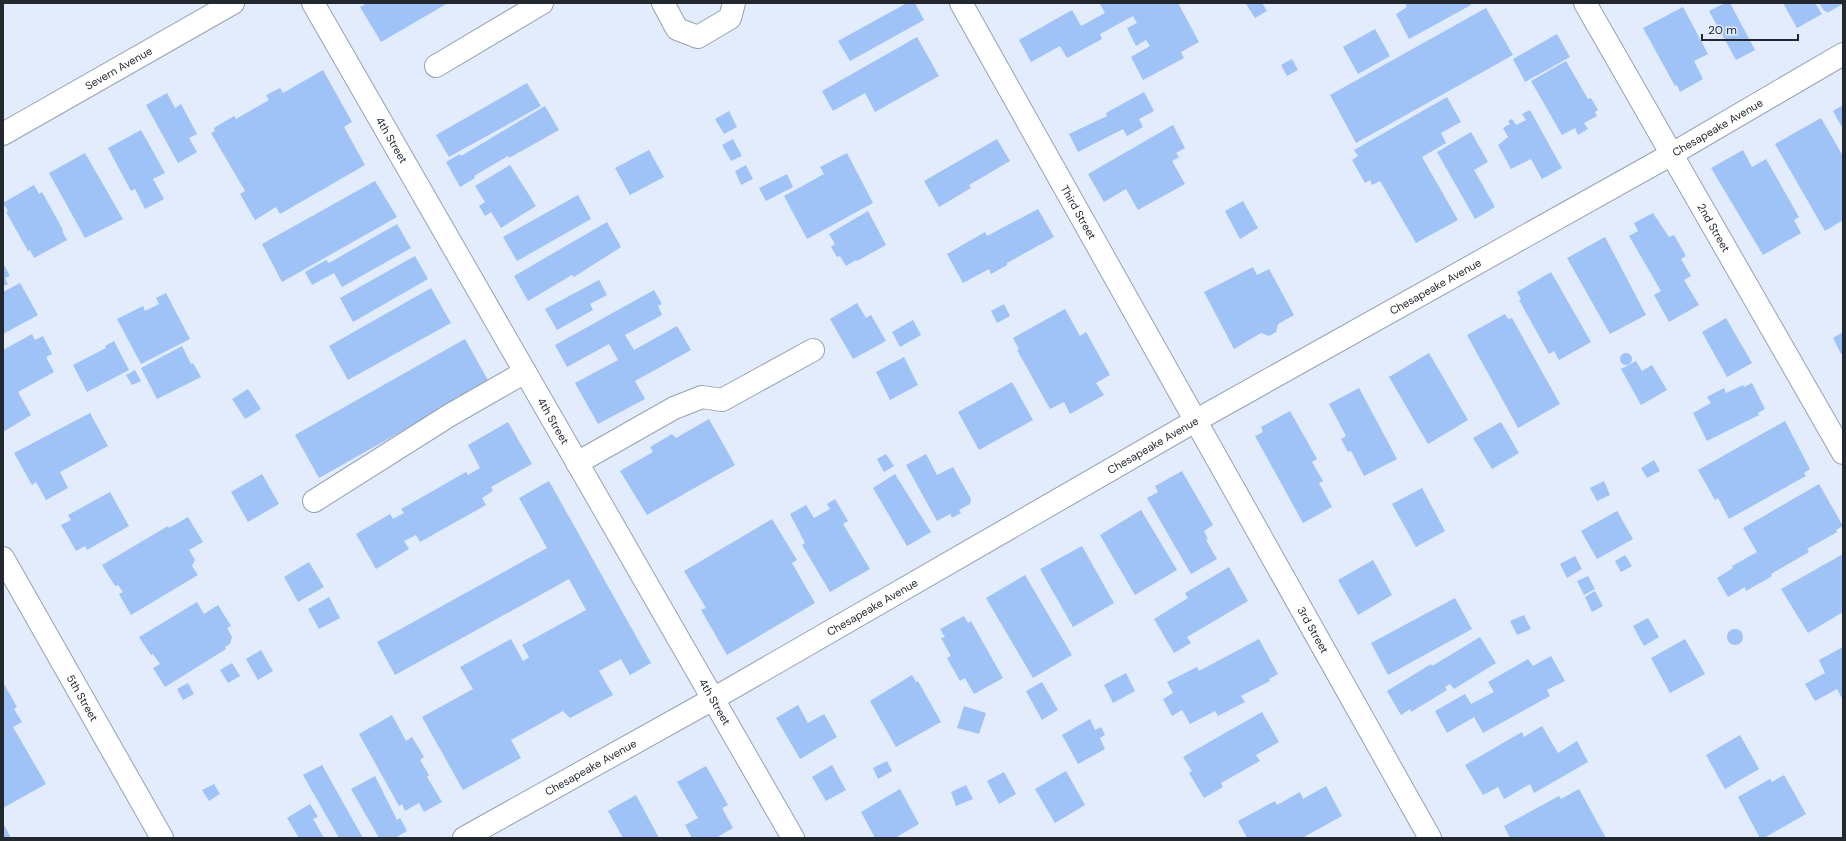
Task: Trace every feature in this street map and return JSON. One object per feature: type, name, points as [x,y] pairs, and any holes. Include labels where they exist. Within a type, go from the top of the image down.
[{"type":"street","name":"Severn Avenue","points":[[5,128],[233,3]]},
{"type":"street","name":"4th Street","points":[[313,3],[793,838]]},
{"type":"street","points":[[436,66],[542,3]]},
{"type":"street","points":[[663,3],[677,29],[698,37],[730,18],[734,3]]},
{"type":"street","name":"Third Street","points":[[961,3],[1195,421]]},
{"type":"street","name":"2nd Street","points":[[1585,3],[1843,453]]},
{"type":"street","name":"Chesapeake Avenue","points":[[464,838],[713,699],[1195,421],[1672,154],[1843,54]]},
{"type":"street","points":[[577,463],[674,408],[702,396],[722,400],[813,350]]},
{"type":"street","points":[[314,501],[450,415],[525,372]]},
{"type":"street","name":"3rd Street","points":[[1195,421],[1430,838]]},
{"type":"street","name":"5th Street","points":[[3,558],[162,838]]},
{"type":"building","points":[[367,3],[448,3],[381,42],[360,7]]},
{"type":"building","points":[[907,3],[915,3],[924,20],[850,61],[838,41]]},
{"type":"building","points":[[1178,3],[1199,42],[1181,52],[1184,58],[1143,80],[1131,57],[1150,46],[1146,40],[1136,46],[1127,28],[1137,23],[1133,16],[1100,34],[1102,39],[1067,58],[1060,46],[1031,62],[1019,40],[1072,10],[1081,26],[1105,13],[1100,4]]},
{"type":"building","points":[[1262,3],[1267,11],[1255,18],[1246,4]]},
{"type":"building","points":[[1405,3],[1470,3],[1471,5],[1409,39],[1396,14],[1407,7]]},
{"type":"building","points":[[1725,3],[1730,3],[1755,50],[1736,60],[1709,11]]},
{"type":"building","points":[[1783,3],[1815,3],[1822,14],[1797,28]]},
{"type":"building","points":[[1819,3],[1843,3],[1843,4],[1827,13]]},
{"type":"building","points":[[1683,7],[1708,54],[1694,61],[1703,79],[1680,92],[1677,85],[1675,86],[1643,28]]},
{"type":"building","points":[[1486,8],[1513,55],[1356,143],[1330,95]]},
{"type":"building","points":[[1375,29],[1390,56],[1358,74],[1343,47]]},
{"type":"building","points":[[1557,34],[1570,57],[1525,82],[1513,59]]},
{"type":"building","points":[[917,37],[939,76],[875,112],[865,93],[833,111],[822,91]]},
{"type":"building","points":[[1292,59],[1298,70],[1287,76],[1281,65]]},
{"type":"building","points":[[1566,61],[1588,99],[1591,98],[1598,110],[1595,112],[1597,116],[1584,123],[1588,129],[1578,135],[1575,128],[1562,135],[1531,81]]},
{"type":"building","points":[[323,70],[352,122],[344,127],[365,165],[280,214],[276,207],[255,220],[240,194],[245,191],[211,133],[215,131],[214,128],[234,116],[236,119],[269,100],[266,95],[280,88],[283,93]]},
{"type":"building","points":[[527,83],[541,106],[449,157],[436,135]]},
{"type":"building","points":[[1144,92],[1154,111],[1139,119],[1143,127],[1127,136],[1123,129],[1078,152],[1069,134],[1107,116],[1106,113]]},
{"type":"building","points":[[167,93],[175,108],[181,104],[197,134],[189,138],[197,152],[178,163],[146,105]]},
{"type":"building","points":[[1447,97],[1461,122],[1441,133],[1446,143],[1422,157],[1458,220],[1416,243],[1380,181],[1372,185],[1370,180],[1365,183],[1352,160],[1358,156],[1354,150]]},
{"type":"building","points":[[1843,105],[1843,129],[1833,111]]},
{"type":"building","points":[[545,106],[559,130],[509,158],[508,156],[474,176],[475,178],[460,187],[446,162],[460,154],[461,156]]},
{"type":"building","points":[[1530,110],[1562,168],[1542,179],[1531,159],[1511,169],[1498,145],[1508,137],[1503,128],[1510,124],[1508,121],[1512,119],[1516,125],[1526,120],[1522,114]]},
{"type":"building","points":[[729,111],[737,127],[724,134],[715,119]]},
{"type":"building","points":[[1821,118],[1843,156],[1843,220],[1825,231],[1775,144]]},
{"type":"building","points":[[1173,125],[1185,148],[1176,153],[1179,157],[1172,161],[1185,184],[1138,210],[1126,189],[1104,202],[1088,174]]},
{"type":"building","points":[[141,130],[165,173],[153,179],[164,199],[145,209],[135,189],[131,191],[108,148]]},
{"type":"building","points":[[1471,132],[1488,162],[1474,170],[1495,207],[1475,219],[1437,152]]},
{"type":"building","points":[[733,139],[742,156],[731,161],[722,145]]},
{"type":"building","points":[[997,139],[1010,161],[969,185],[971,188],[939,207],[924,181]]},
{"type":"building","points":[[649,150],[664,177],[630,195],[615,168]]},
{"type":"building","points":[[1743,150],[1752,167],[1766,159],[1799,217],[1794,220],[1801,233],[1763,255],[1711,168]]},
{"type":"building","points":[[85,153],[123,219],[85,238],[49,173]]},
{"type":"building","points":[[847,153],[873,203],[807,239],[784,196],[824,174],[820,167]]},
{"type":"building","points":[[510,165],[536,206],[501,228],[491,212],[485,216],[479,206],[485,202],[475,186]]},
{"type":"building","points":[[746,165],[753,179],[741,185],[735,171]]},
{"type":"building","points":[[787,174],[793,187],[766,201],[759,188]]},
{"type":"building","points":[[375,181],[397,217],[282,282],[262,244]]},
{"type":"building","points":[[34,185],[39,194],[42,192],[67,240],[34,258],[30,250],[28,251],[6,212],[8,211],[3,203]]},
{"type":"building","points":[[578,195],[591,219],[517,261],[503,237]]},
{"type":"building","points":[[1243,201],[1258,228],[1240,239],[1225,211]]},
{"type":"building","points":[[1038,209],[1054,237],[1007,263],[1007,265],[991,274],[989,269],[963,283],[947,254],[985,232],[987,236]]},
{"type":"building","points":[[868,211],[886,245],[846,266],[840,256],[837,257],[831,247],[835,244],[829,234]]},
{"type":"building","points":[[1653,213],[1669,237],[1674,235],[1686,256],[1681,259],[1691,276],[1684,280],[1699,305],[1669,322],[1654,295],[1661,291],[1629,236],[1638,231],[1634,223]]},
{"type":"building","points":[[607,222],[621,247],[574,277],[572,275],[528,301],[514,276]]},
{"type":"building","points":[[397,224],[411,248],[342,287],[334,273],[312,285],[305,272],[326,260],[329,263]]},
{"type":"building","points":[[1605,237],[1646,315],[1610,334],[1567,258]]},
{"type":"building","points":[[415,256],[428,279],[353,322],[340,298]]},
{"type":"building","points":[[3,263],[10,276],[5,278],[8,284],[3,286]]},
{"type":"building","points":[[1253,267],[1257,275],[1269,269],[1294,315],[1278,324],[1276,332],[1269,336],[1261,333],[1234,349],[1204,292]]},
{"type":"building","points":[[1551,272],[1591,342],[1559,360],[1554,351],[1549,354],[1519,300],[1521,299],[1517,292]]},
{"type":"building","points":[[599,280],[607,295],[590,304],[593,310],[557,330],[545,309]]},
{"type":"building","points":[[20,283],[38,315],[3,334],[3,292]]},
{"type":"building","points":[[431,288],[451,323],[348,380],[329,346]]},
{"type":"building","points":[[654,290],[662,304],[658,306],[662,315],[625,335],[634,350],[677,326],[691,350],[635,381],[645,399],[598,424],[575,383],[618,360],[609,344],[567,367],[555,345]]},
{"type":"building","points":[[166,293],[190,339],[141,364],[117,319],[143,306],[145,311],[159,304],[156,298]]},
{"type":"building","points":[[857,303],[866,318],[871,315],[886,341],[853,359],[830,319]]},
{"type":"building","points":[[1004,304],[1010,316],[997,323],[991,311]]},
{"type":"building","points":[[1065,309],[1080,336],[1086,332],[1110,375],[1096,383],[1104,395],[1070,414],[1064,402],[1050,409],[1017,350],[1019,349],[1013,338]]},
{"type":"building","points":[[1505,314],[1508,319],[1512,318],[1560,404],[1518,428],[1467,335]]},
{"type":"building","points":[[1726,318],[1752,363],[1727,377],[1702,332]]},
{"type":"building","points":[[913,320],[921,335],[900,347],[892,332]]},
{"type":"building","points":[[1843,332],[1843,353],[1841,354],[1833,338]]},
{"type":"building","points":[[32,334],[35,340],[43,336],[52,354],[46,357],[54,372],[18,392],[31,415],[3,432],[3,350]]},
{"type":"building","points":[[465,339],[489,382],[319,478],[295,435]]},
{"type":"building","points":[[114,341],[129,370],[87,392],[73,365],[106,348],[105,346]]},
{"type":"building","points":[[182,346],[191,364],[193,363],[201,377],[157,399],[141,368]]},
{"type":"building","points":[[1429,353],[1468,420],[1428,444],[1389,377]]},
{"type":"building","points":[[1626,353],[1630,355],[1632,359],[1630,363],[1626,365],[1622,363],[1620,359],[1622,355]]},
{"type":"building","points":[[904,357],[918,385],[890,400],[876,372]]},
{"type":"building","points":[[1636,361],[1642,371],[1652,365],[1667,390],[1641,405],[1621,369]]},
{"type":"building","points":[[135,370],[141,381],[132,385],[126,375]]},
{"type":"building","points":[[1012,382],[1033,420],[979,450],[958,412]]},
{"type":"building","points":[[1752,383],[1765,409],[1758,413],[1759,415],[1707,441],[1693,413],[1711,403],[1707,397],[1724,388],[1726,393],[1743,385],[1744,387]]},
{"type":"building","points":[[1359,388],[1397,459],[1364,476],[1351,451],[1348,452],[1341,439],[1346,436],[1329,404]]},
{"type":"building","points":[[248,389],[261,409],[245,419],[232,399]]},
{"type":"building","points":[[1290,411],[1317,459],[1312,462],[1323,481],[1319,483],[1332,507],[1303,523],[1255,436],[1263,432],[1261,427]]},
{"type":"building","points":[[90,413],[108,446],[60,472],[68,488],[46,500],[36,482],[32,485],[14,453]]},
{"type":"building","points":[[709,419],[735,465],[647,515],[620,471],[653,452],[650,447],[672,434],[676,438]]},
{"type":"building","points":[[1785,421],[1810,469],[1804,473],[1806,476],[1729,519],[1718,498],[1715,500],[1698,470]]},
{"type":"building","points":[[508,422],[532,464],[491,487],[493,491],[482,498],[486,505],[420,542],[416,535],[404,541],[409,549],[376,569],[356,534],[390,514],[393,519],[404,513],[401,509],[466,472],[468,475],[480,468],[468,445]]},
{"type":"building","points":[[1501,422],[1519,453],[1492,469],[1473,438]]},
{"type":"building","points":[[886,454],[894,466],[884,472],[877,459]]},
{"type":"building","points":[[926,454],[937,475],[953,467],[971,499],[970,504],[959,510],[961,513],[952,518],[950,514],[937,521],[906,465]]},
{"type":"building","points":[[1654,460],[1660,471],[1647,478],[1641,468]]},
{"type":"building","points":[[1182,471],[1213,525],[1204,531],[1208,539],[1206,540],[1217,559],[1191,574],[1147,498],[1158,492],[1155,486]]},
{"type":"building","points":[[262,474],[279,504],[248,522],[231,492]]},
{"type":"building","points":[[895,474],[931,532],[907,546],[873,488]]},
{"type":"building","points":[[549,481],[651,663],[630,675],[621,659],[599,671],[613,695],[570,718],[563,711],[511,740],[521,758],[463,790],[422,717],[473,689],[460,667],[511,639],[523,661],[529,657],[522,645],[586,610],[569,579],[395,675],[377,642],[547,548],[519,498]]},
{"type":"building","points":[[1604,481],[1610,495],[1597,501],[1590,488]]},
{"type":"building","points":[[1819,484],[1843,526],[1836,530],[1837,532],[1807,549],[1809,552],[1771,574],[1772,576],[1746,591],[1745,587],[1728,597],[1717,578],[1733,568],[1732,566],[1757,552],[1743,528]]},
{"type":"building","points":[[1422,488],[1445,531],[1416,547],[1392,504]]},
{"type":"building","points":[[110,492],[129,526],[87,550],[85,546],[76,551],[61,525],[71,520],[68,515]]},
{"type":"building","points":[[835,499],[848,521],[843,524],[870,569],[830,592],[802,545],[805,543],[790,514],[806,505],[814,518],[830,509],[827,504]]},
{"type":"building","points":[[1141,510],[1177,570],[1135,595],[1100,535]]},
{"type":"building","points":[[1617,511],[1633,539],[1597,559],[1581,531]]},
{"type":"building","points":[[188,517],[203,542],[189,550],[195,560],[192,566],[198,575],[131,615],[119,594],[123,592],[118,585],[115,586],[102,565],[168,526],[169,528]]},
{"type":"building","points":[[772,519],[797,560],[792,563],[815,603],[727,655],[701,610],[706,608],[684,571]]},
{"type":"building","points":[[1082,546],[1114,603],[1073,627],[1040,569]]},
{"type":"building","points":[[1843,554],[1843,612],[1808,633],[1781,589]]},
{"type":"building","points":[[1625,555],[1632,566],[1621,572],[1615,561]]},
{"type":"building","points":[[1575,556],[1582,569],[1567,578],[1560,564]]},
{"type":"building","points":[[1373,560],[1392,595],[1358,615],[1338,580]]},
{"type":"building","points":[[309,562],[324,587],[298,602],[284,577]]},
{"type":"building","points":[[1229,567],[1248,601],[1187,637],[1191,643],[1174,653],[1154,619],[1188,598],[1185,593]]},
{"type":"building","points":[[1025,575],[1072,655],[1033,678],[986,598]]},
{"type":"building","points":[[1588,576],[1595,589],[1584,595],[1577,581]]},
{"type":"building","points":[[1595,591],[1603,606],[1592,612],[1585,597]]},
{"type":"building","points":[[329,597],[340,618],[319,629],[308,609]]},
{"type":"building","points":[[1455,598],[1472,629],[1388,675],[1371,643]]},
{"type":"building","points":[[197,602],[204,614],[218,605],[231,626],[227,628],[232,637],[230,644],[225,647],[226,649],[165,687],[153,668],[160,664],[153,654],[151,655],[139,637]]},
{"type":"building","points":[[1524,615],[1531,629],[1517,635],[1510,621]]},
{"type":"building","points":[[964,616],[968,623],[971,621],[1003,678],[974,694],[965,678],[960,681],[947,658],[951,656],[941,638],[945,637],[940,629]]},
{"type":"building","points":[[1648,618],[1659,637],[1644,646],[1633,626]]},
{"type":"building","points":[[1735,629],[1742,634],[1743,637],[1738,644],[1735,645],[1728,640],[1727,637],[1732,630]]},
{"type":"building","points":[[1480,637],[1496,663],[1454,689],[1450,684],[1445,687],[1447,690],[1411,712],[1410,709],[1401,715],[1387,691],[1431,664],[1432,666]]},
{"type":"building","points":[[1259,639],[1278,674],[1269,679],[1270,681],[1241,696],[1245,702],[1218,716],[1215,711],[1190,724],[1182,710],[1172,716],[1163,699],[1173,693],[1167,682],[1197,667],[1199,671]]},
{"type":"building","points":[[1685,639],[1705,674],[1670,693],[1651,658]]},
{"type":"building","points":[[1843,647],[1843,700],[1837,689],[1815,701],[1805,684],[1825,673],[1819,660]]},
{"type":"building","points":[[261,650],[273,671],[258,680],[246,659]]},
{"type":"building","points":[[1551,656],[1565,681],[1547,690],[1550,696],[1483,733],[1474,717],[1447,733],[1435,711],[1465,694],[1471,704],[1494,692],[1488,682],[1528,659],[1533,666]]},
{"type":"building","points":[[232,663],[240,676],[228,683],[220,670]]},
{"type":"building","points":[[1126,673],[1135,691],[1113,703],[1104,685]]},
{"type":"building","points":[[912,675],[916,682],[918,681],[941,722],[896,747],[870,701]]},
{"type":"building","points":[[3,682],[17,707],[14,709],[22,722],[13,727],[46,784],[3,808]]},
{"type":"building","points":[[1042,682],[1058,710],[1042,720],[1026,691]]},
{"type":"building","points":[[188,683],[194,694],[183,700],[177,689]]},
{"type":"building","points":[[798,705],[808,723],[824,714],[837,737],[800,759],[776,718]]},
{"type":"building","points":[[964,706],[986,713],[979,734],[957,728]]},
{"type":"building","points":[[1262,712],[1279,742],[1256,755],[1260,761],[1221,783],[1223,787],[1204,798],[1189,773],[1192,771],[1183,757]]},
{"type":"building","points":[[392,715],[406,741],[412,737],[424,757],[420,760],[429,775],[427,777],[442,802],[424,812],[419,803],[405,811],[402,804],[399,806],[359,734]]},
{"type":"building","points":[[1090,719],[1095,730],[1101,727],[1105,735],[1100,738],[1105,749],[1078,764],[1062,735]]},
{"type":"building","points":[[1542,726],[1558,753],[1577,741],[1588,762],[1534,793],[1530,784],[1504,799],[1498,787],[1483,795],[1465,765],[1522,732],[1524,737]]},
{"type":"building","points":[[1740,735],[1759,769],[1725,789],[1706,755]]},
{"type":"building","points":[[887,761],[892,771],[878,779],[873,768]]},
{"type":"building","points":[[322,765],[363,838],[339,838],[303,775]]},
{"type":"building","points":[[832,765],[846,790],[826,801],[812,777]]},
{"type":"building","points":[[706,766],[728,805],[722,808],[733,828],[716,838],[692,838],[685,825],[698,818],[677,782]]},
{"type":"building","points":[[1066,771],[1085,805],[1055,823],[1035,789]]},
{"type":"building","points":[[1004,772],[1016,794],[999,804],[987,781]]},
{"type":"building","points":[[1784,775],[1806,814],[1764,838],[1760,838],[1738,797],[1770,779],[1772,782]]},
{"type":"building","points":[[375,776],[397,820],[400,818],[407,831],[395,838],[379,838],[351,789]]},
{"type":"building","points":[[214,784],[220,794],[209,801],[202,790]]},
{"type":"building","points":[[966,785],[973,799],[956,806],[951,792]]},
{"type":"building","points":[[1326,786],[1342,816],[1302,838],[1247,838],[1238,821],[1275,801],[1277,805],[1300,792],[1303,799]]},
{"type":"building","points":[[900,789],[919,824],[895,838],[875,838],[861,812]]},
{"type":"building","points":[[1579,789],[1606,838],[1510,838],[1504,826],[1559,796],[1561,799]]},
{"type":"building","points":[[636,795],[659,838],[623,838],[608,811]]},
{"type":"building","points":[[310,804],[318,817],[313,819],[324,838],[299,838],[287,818]]},
{"type":"building","points":[[3,823],[11,838],[3,838]]}]
